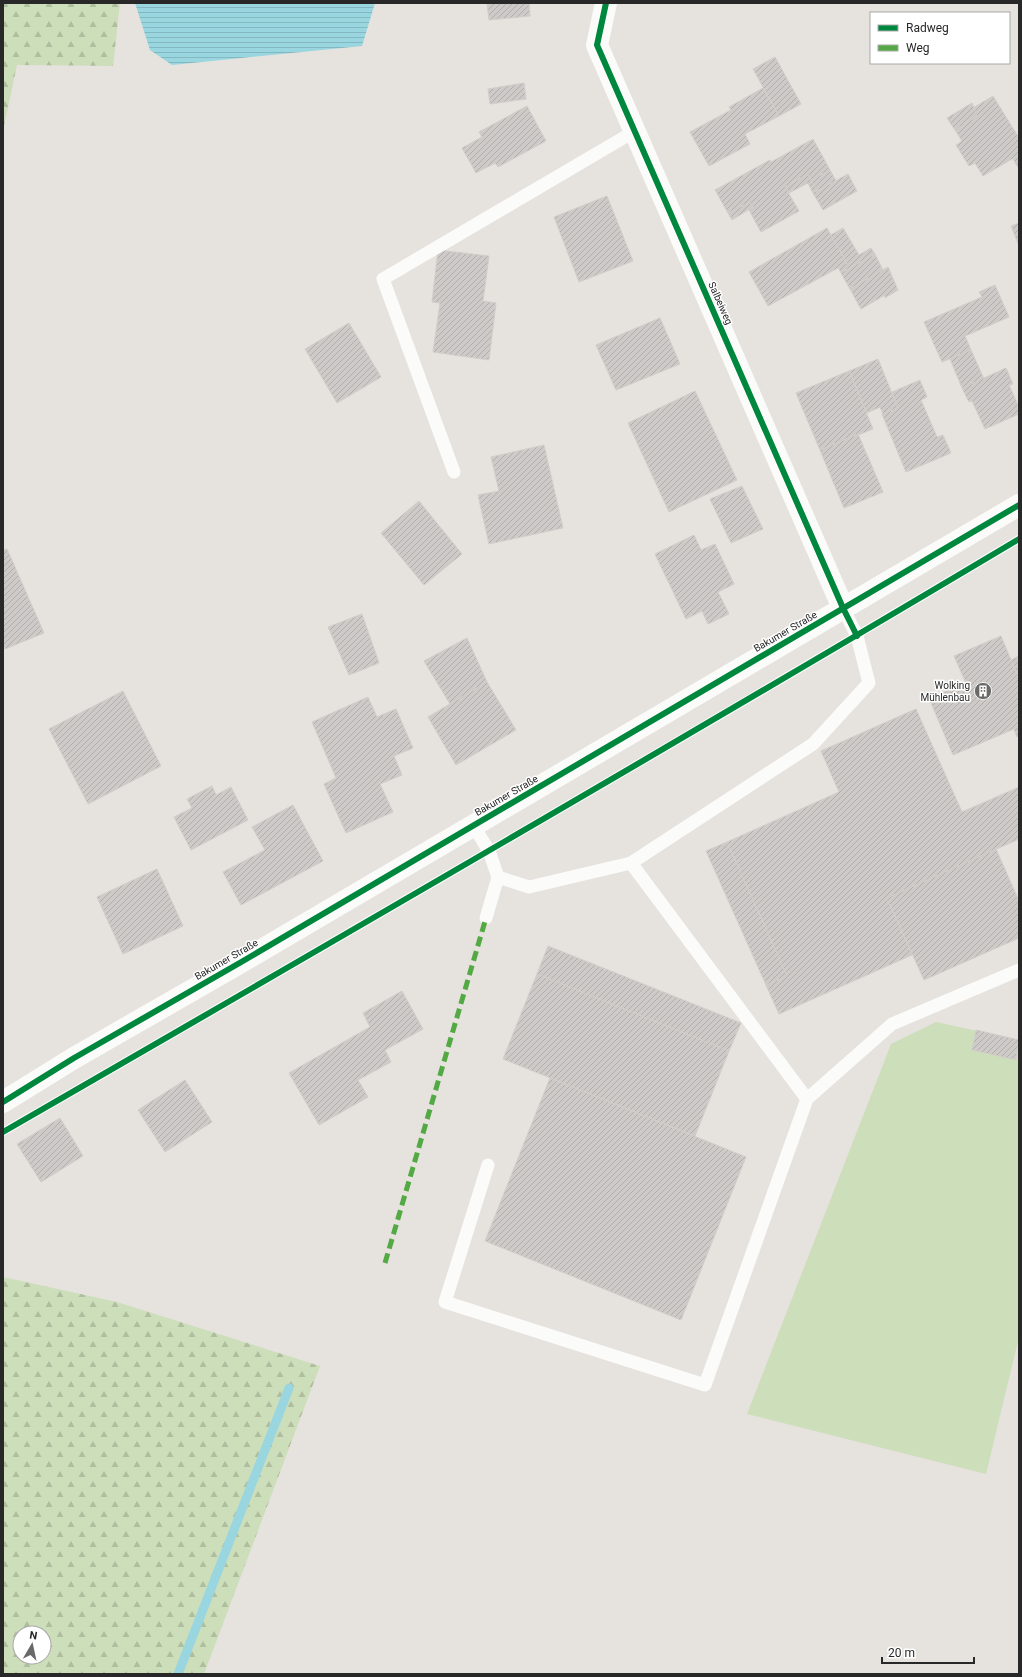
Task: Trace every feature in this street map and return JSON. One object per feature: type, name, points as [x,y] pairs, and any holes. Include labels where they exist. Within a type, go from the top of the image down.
[{"type":"street","name":"Salbeiweg","points":[[606,3],[597,45],[844,608]]},
{"type":"street","name":"Bakumer Straße","points":[[3,1102],[74,1058],[1019,505]]},
{"type":"lane","points":[[454,472],[383,279],[635,131]]},
{"type":"lane","points":[[498,877],[529,887],[631,863],[812,744],[869,683],[857,636],[844,608]]},
{"type":"lane","points":[[473,825],[489,851],[498,877],[486,918]]},
{"type":"lane","points":[[631,863],[806,1099]]},
{"type":"lane","points":[[488,1165],[445,1302],[706,1385],[806,1099],[892,1024],[1019,970]]},
{"type":"green space","points":[[3,3],[120,3],[113,66],[17,65],[3,131]]},
{"type":"green space","points":[[936,1022],[1019,1040],[1019,1337],[986,1474],[747,1414],[891,1044]]},
{"type":"green space","points":[[3,1277],[117,1302],[320,1366],[204,1674],[3,1674]]},
{"type":"water","points":[[135,3],[375,3],[362,46],[172,65],[150,50]]},
{"type":"building","points":[[487,3],[529,3],[530,16],[489,20]]},
{"type":"building","points":[[775,57],[801,104],[779,116],[753,69]]},
{"type":"building","points":[[524,83],[526,99],[490,104],[488,89]]},
{"type":"building","points":[[763,88],[779,116],[745,134],[750,144],[709,166],[690,132],[731,110],[729,107]]},
{"type":"building","points":[[993,96],[1019,138],[1019,155],[983,176],[975,163],[969,166],[956,145],[962,141],[955,130],[977,116],[973,108]]},
{"type":"building","points":[[972,103],[977,116],[955,130],[947,118]]},
{"type":"building","points":[[527,106],[546,141],[498,167],[495,163],[476,173],[462,148],[482,137],[479,132]]},
{"type":"building","points":[[813,139],[830,170],[811,180],[808,174],[785,187],[799,211],[761,232],[749,210],[753,207],[750,202],[728,213],[715,190],[770,160],[771,162]]},
{"type":"building","points":[[1019,155],[1019,169],[1013,159]]},
{"type":"building","points":[[830,170],[836,181],[817,191],[811,180]]},
{"type":"building","points":[[808,174],[817,191],[813,193],[808,183],[789,193],[785,187]]},
{"type":"building","points":[[848,174],[857,191],[823,210],[813,193]]},
{"type":"building","points":[[607,196],[633,261],[579,282],[554,217]]},
{"type":"building","points":[[750,202],[753,207],[732,220],[728,213]]},
{"type":"building","points":[[1019,223],[1019,246],[1011,226]]},
{"type":"building","points":[[827,228],[847,263],[768,306],[749,272]]},
{"type":"building","points":[[843,228],[859,255],[871,248],[875,254],[841,273],[838,267],[847,263],[831,235]]},
{"type":"building","points":[[438,250],[489,256],[483,301],[496,303],[489,360],[433,352],[440,303],[432,302]]},
{"type":"building","points":[[875,254],[883,270],[850,289],[841,273]]},
{"type":"building","points":[[888,267],[898,290],[885,298],[885,295],[861,309],[850,289]]},
{"type":"building","points":[[995,285],[1009,317],[965,336],[971,350],[942,362],[924,322],[982,297],[979,292]]},
{"type":"building","points":[[660,318],[680,364],[616,390],[596,345]]},
{"type":"building","points":[[349,323],[381,377],[337,403],[305,349]]},
{"type":"building","points":[[971,350],[984,379],[962,388],[950,359]]},
{"type":"building","points":[[878,359],[898,408],[883,414],[880,407],[867,413],[849,371]]},
{"type":"building","points":[[1006,368],[1013,384],[1009,385],[1019,407],[1019,414],[985,429],[972,401],[969,402],[962,388]]},
{"type":"building","points":[[849,371],[873,429],[820,450],[796,393]]},
{"type":"building","points":[[920,380],[927,397],[921,400],[937,437],[943,435],[951,453],[906,472],[882,414],[898,408],[892,392]]},
{"type":"building","points":[[695,391],[737,480],[669,512],[628,423]]},
{"type":"building","points":[[858,434],[883,492],[844,508],[820,450]]},
{"type":"building","points":[[544,445],[563,528],[489,544],[478,495],[499,491],[491,457]]},
{"type":"building","points":[[742,486],[763,529],[731,543],[710,499]]},
{"type":"building","points":[[419,501],[462,554],[424,585],[381,533]]},
{"type":"building","points":[[694,535],[701,550],[715,544],[734,584],[718,592],[729,614],[708,624],[702,611],[686,619],[655,554]]},
{"type":"building","points":[[7,549],[44,633],[5,649],[3,644],[3,550]]},
{"type":"building","points":[[362,614],[379,663],[349,675],[328,627]]},
{"type":"building","name":"Wolking Mühlenbau","points":[[1001,636],[1019,679],[1019,736],[1017,737],[1014,729],[953,755],[929,698],[966,683],[954,656]]},
{"type":"building","points":[[467,638],[487,682],[450,704],[424,661]]},
{"type":"building","points":[[1019,656],[1019,679],[1011,660]]},
{"type":"building","points":[[487,682],[516,730],[456,765],[428,717]]},
{"type":"building","points":[[123,691],[161,766],[88,804],[49,729]]},
{"type":"building","points":[[368,697],[377,717],[396,709],[413,748],[394,756],[402,775],[380,784],[393,812],[346,833],[324,784],[336,778],[312,722]]},
{"type":"building","points":[[916,709],[962,812],[1019,787],[1019,839],[887,898],[912,955],[779,1014],[766,985],[787,976],[727,842],[839,792],[821,751]]},
{"type":"building","points":[[212,786],[216,795],[231,787],[248,820],[191,850],[174,817],[192,808],[187,799]]},
{"type":"building","points":[[293,805],[323,861],[241,905],[223,872],[265,850],[252,827]]},
{"type":"building","points":[[727,842],[787,976],[766,985],[706,851]]},
{"type":"building","points":[[996,849],[1019,901],[1019,938],[924,980],[887,898]]},
{"type":"building","points":[[157,869],[183,926],[123,954],[97,897]]},
{"type":"building","points":[[548,946],[741,1023],[729,1051],[537,974]]},
{"type":"building","points":[[537,974],[729,1051],[695,1136],[503,1059]]},
{"type":"building","points":[[402,991],[423,1029],[385,1050],[391,1062],[358,1080],[368,1097],[319,1125],[289,1073],[370,1027],[363,1013]]},
{"type":"building","points":[[976,1030],[1019,1040],[1016,1060],[972,1050]]},
{"type":"building","points":[[550,1078],[746,1157],[681,1320],[485,1241]]},
{"type":"building","points":[[185,1080],[212,1122],[165,1152],[138,1110]]},
{"type":"building","points":[[60,1118],[83,1156],[41,1182],[17,1144]]},
{"type":"waterway","points":[[178,1674],[289,1388]]},
{"type":"marked path","points":[[385,1263],[486,918]]},
{"type":"cycle path","points":[[606,3],[597,45],[843,608],[857,636]]},
{"type":"cycle path","points":[[3,1102],[74,1058],[243,961],[1019,505]]},
{"type":"cycle path","points":[[3,1132],[639,763],[1019,539]]},
{"type":"place","name":"Wolking Mühlenbau","points":[[983,691]]}]
